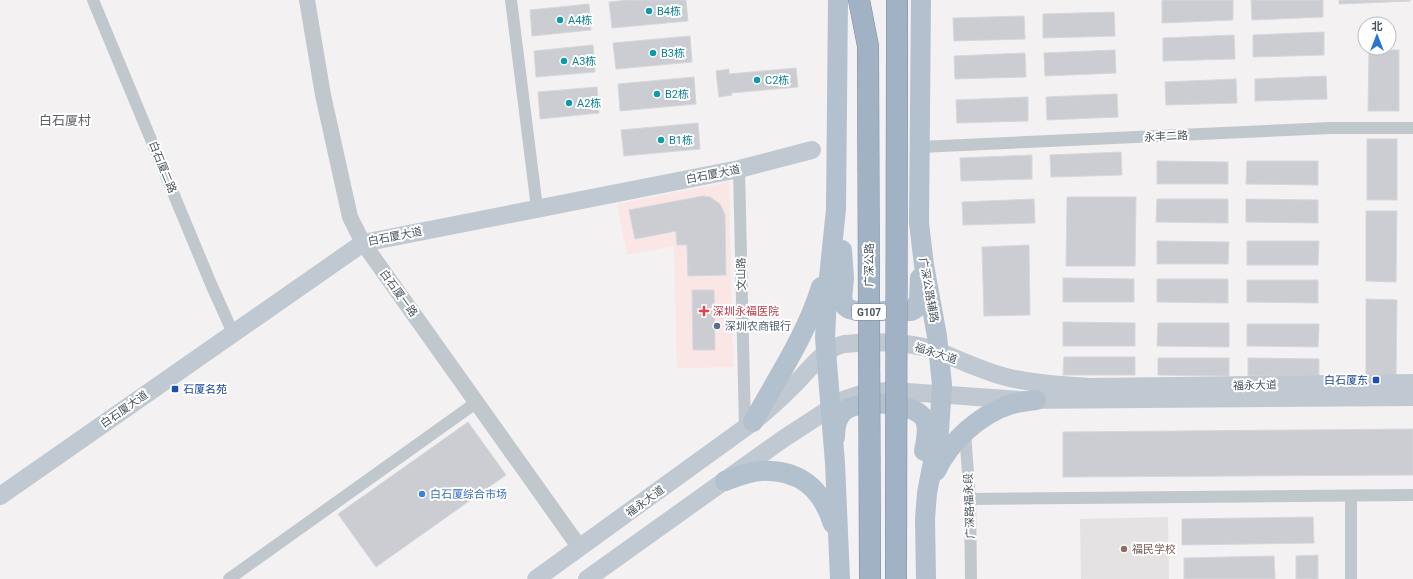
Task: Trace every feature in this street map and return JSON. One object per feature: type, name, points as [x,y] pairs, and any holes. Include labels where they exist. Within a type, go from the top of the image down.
[{"type":"highway","points":[[858,0],[868,46]]},
{"type":"highway","name":"广深公路","points":[[868,0],[870,579]]},
{"type":"highway","name":"G107","points":[[896,579],[897,0]]},
{"type":"main road","points":[[838,0],[836,209],[827,305],[826,353],[835,463],[840,571]]},
{"type":"main road","name":"广深公路辅路","points":[[921,0],[919,223],[924,265],[933,308],[939,352],[942,394],[939,431],[927,493],[925,532],[926,579]]},
{"type":"main road","name":"白石厦大道","points":[[0,496],[363,243],[739,169],[812,150]]},
{"type":"main road","points":[[836,209],[843,257],[844,278],[842,299],[845,306],[856,311],[904,312],[915,309],[918,304],[920,293],[918,258],[919,223]]},
{"type":"main road","points":[[749,424],[809,321],[832,251]]},
{"type":"main road","name":"福永大道","points":[[536,579],[749,424],[778,400],[826,353],[837,346],[844,344],[890,343],[910,345],[939,352],[975,367],[1006,377],[1034,382],[1069,385],[1413,383]]},
{"type":"main road","name":"福永大道","points":[[587,579],[783,439],[843,400],[867,392],[893,391],[1006,400],[1413,397]]},
{"type":"main road","points":[[927,493],[943,458],[965,433],[979,421],[1001,408],[1013,404],[1036,400]]},
{"type":"main road","points":[[835,463],[836,424],[844,412],[850,407],[868,404],[900,406],[922,415],[926,426],[919,496],[925,532]]},
{"type":"main road","points":[[725,481],[747,474],[775,472],[789,474],[801,479],[813,488],[822,498],[829,511],[834,527],[840,571]]},
{"type":"street","name":"白石厦二路","points":[[94,0],[211,284],[233,333]]},
{"type":"street","name":"白石厦一路","points":[[307,0],[323,95],[350,216],[363,243],[580,548]]},
{"type":"street","points":[[511,0],[537,208]]},
{"type":"street","name":"永丰二路","points":[[920,147],[1331,128],[1413,128]]},
{"type":"street","name":"文山路","points":[[739,169],[749,424]]},
{"type":"street","points":[[229,579],[477,402]]},
{"type":"street","name":"广深路福永段","points":[[965,433],[970,500],[971,579]]},
{"type":"street","points":[[970,500],[1413,495]]},
{"type":"street","points":[[1351,496],[1351,579]]},
{"type":"shaded area","name":"深圳永福医院","points":[[729,182],[733,367],[677,368],[674,246],[627,255],[617,204]]},
{"type":"shaded area","name":"福民学校","points":[[1168,517],[1169,579],[1081,579],[1080,519]]},
{"type":"building","name":"B4栋","points":[[628,0],[686,0],[688,21],[612,28],[609,2]]},
{"type":"building","points":[[1162,0],[1233,0],[1233,20],[1162,23]]},
{"type":"building","points":[[1251,0],[1323,0],[1323,17],[1252,20]]},
{"type":"building","points":[[1339,0],[1410,0],[1410,1],[1339,4]]},
{"type":"building","name":"A4栋","points":[[589,4],[591,30],[532,36],[530,10]]},
{"type":"building","points":[[1114,12],[1115,36],[1043,38],[1043,14]]},
{"type":"building","points":[[1024,16],[1025,39],[954,41],[953,18]]},
{"type":"building","points":[[1324,32],[1324,55],[1253,57],[1253,35]]},
{"type":"building","points":[[1234,35],[1235,59],[1163,61],[1163,38]]},
{"type":"building","name":"B3栋","points":[[690,36],[692,62],[616,69],[613,43]]},
{"type":"building","name":"A3栋","points":[[593,45],[595,72],[536,77],[534,51]]},
{"type":"building","points":[[1115,50],[1116,73],[1045,76],[1044,53]]},
{"type":"building","points":[[1397,50],[1399,50],[1399,111],[1368,111],[1369,56],[1397,56]]},
{"type":"building","points":[[1025,53],[1026,77],[955,79],[954,56]]},
{"type":"building","name":"C2栋","points":[[796,68],[798,87],[731,93],[732,95],[719,97],[716,71],[729,69],[729,74]]},
{"type":"building","points":[[1326,76],[1327,99],[1255,101],[1255,79]]},
{"type":"building","name":"B2栋","points":[[694,77],[696,104],[620,111],[618,84]]},
{"type":"building","points":[[1236,79],[1237,103],[1166,105],[1165,82]]},
{"type":"building","name":"A2栋","points":[[597,87],[599,113],[540,119],[538,92]]},
{"type":"building","points":[[1117,94],[1118,117],[1047,120],[1046,97]]},
{"type":"building","points":[[1028,97],[1028,121],[957,123],[956,100]]},
{"type":"building","name":"B1栋","points":[[698,123],[700,149],[624,156],[621,130]]},
{"type":"building","points":[[1367,139],[1397,139],[1397,200],[1367,200]]},
{"type":"building","points":[[1121,152],[1122,175],[1051,177],[1050,155]]},
{"type":"building","points":[[1032,155],[1032,179],[961,181],[960,158]]},
{"type":"building","points":[[1157,161],[1228,162],[1228,184],[1157,184]]},
{"type":"building","points":[[1247,161],[1318,161],[1318,185],[1246,184]]},
{"type":"building","points":[[703,196],[710,197],[720,204],[725,215],[726,275],[688,276],[687,245],[677,245],[676,231],[635,239],[629,210]]},
{"type":"building","points":[[1067,197],[1136,197],[1135,266],[1066,266]]},
{"type":"building","points":[[1034,199],[1035,223],[963,225],[962,202]]},
{"type":"building","points":[[1157,199],[1228,199],[1228,223],[1156,222]]},
{"type":"building","points":[[1246,199],[1318,200],[1318,223],[1246,222]]},
{"type":"building","points":[[1366,211],[1397,211],[1396,282],[1366,281]]},
{"type":"building","points":[[1157,241],[1229,242],[1228,264],[1157,264]]},
{"type":"building","points":[[1247,241],[1319,241],[1318,265],[1247,265]]},
{"type":"building","points":[[1029,245],[1030,315],[984,316],[982,247]]},
{"type":"building","points":[[1063,278],[1134,279],[1134,302],[1063,302]]},
{"type":"building","points":[[1157,279],[1228,279],[1228,303],[1157,302]]},
{"type":"building","points":[[1247,280],[1318,280],[1318,303],[1247,302]]},
{"type":"building","points":[[692,290],[714,290],[715,350],[693,350]]},
{"type":"building","points":[[1366,299],[1397,300],[1396,375],[1366,375]]},
{"type":"building","points":[[1063,322],[1135,323],[1135,346],[1063,346]]},
{"type":"building","points":[[1158,323],[1229,323],[1229,347],[1157,346]]},
{"type":"building","points":[[1247,324],[1319,324],[1318,347],[1247,346]]},
{"type":"building","points":[[1064,357],[1135,357],[1135,375],[1063,375]]},
{"type":"building","points":[[1158,358],[1229,358],[1229,376],[1158,375]]},
{"type":"building","points":[[1248,358],[1319,359],[1319,376],[1248,376]]},
{"type":"building","name":"白石厦综合市场","points":[[468,422],[506,475],[376,567],[338,514]]},
{"type":"building","points":[[1413,429],[1413,475],[1063,477],[1063,432]]},
{"type":"building","points":[[1313,517],[1314,543],[1182,545],[1182,519]]},
{"type":"building","points":[[1318,555],[1318,579],[1296,579],[1296,556]]},
{"type":"building","points":[[1274,556],[1275,579],[1184,579],[1184,558]]},
{"type":"place","name":"B4栋","points":[[649,11]]},
{"type":"place","name":"A4栋","points":[[560,20]]},
{"type":"place","name":"B3栋","points":[[653,53]]},
{"type":"place","name":"A3栋","points":[[564,61]]},
{"type":"place","name":"C2栋","points":[[757,80]]},
{"type":"place","name":"B2栋","points":[[657,94]]},
{"type":"place","name":"A2栋","points":[[569,103]]},
{"type":"place","name":"B1栋","points":[[661,140]]},
{"type":"place","name":"深圳永福医院","points":[[704,311]]},
{"type":"place","name":"深圳农商银行","points":[[717,326]]},
{"type":"place","name":"白石厦东","points":[[1376,380]]},
{"type":"place","name":"石厦名苑","points":[[175,389]]},
{"type":"place","name":"白石厦综合市场","points":[[422,494]]},
{"type":"place","name":"福民学校","points":[[1124,549]]},
{"type":"district","name":"白石厦村","points":[[65,120]]}]
